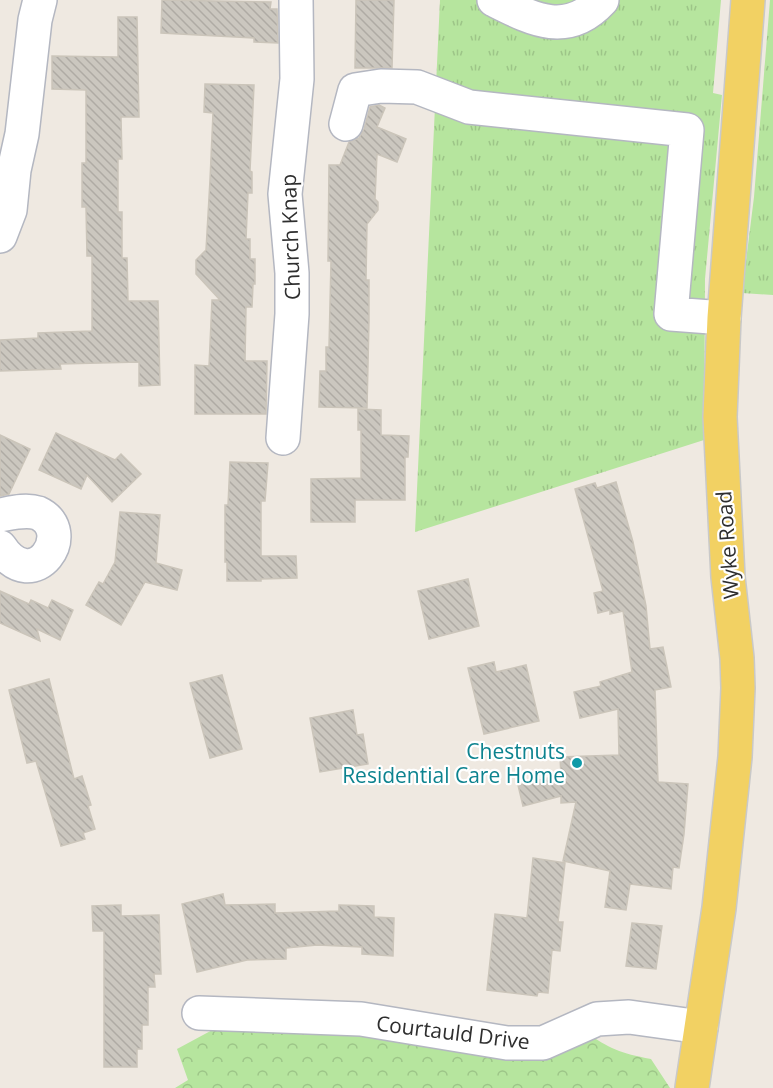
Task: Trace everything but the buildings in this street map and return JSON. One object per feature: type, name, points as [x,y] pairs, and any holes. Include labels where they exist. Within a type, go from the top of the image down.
[{"type":"main road","name":"Wyke Road","points":[[692,1088],[720,897],[735,757],[738,688],[723,491],[720,417],[724,318],[748,0]]},
{"type":"street","points":[[0,236],[10,210],[14,170],[22,134],[35,20],[40,0]]},
{"type":"street","name":"Church Knap","points":[[284,438],[292,304],[292,273],[285,194],[297,79],[296,0]]},
{"type":"street","points":[[494,0],[533,18],[558,23],[578,17],[595,8],[602,0]]},
{"type":"street","points":[[346,124],[355,90],[381,86],[417,87],[469,107],[687,130],[671,314],[724,318]]},
{"type":"street","points":[[0,515],[29,511],[38,513],[51,525],[54,542],[47,557],[32,566],[15,563],[7,558],[0,547]]},
{"type":"street","name":"Courtauld Drive","points":[[199,1013],[361,1020],[507,1042],[543,1043],[597,1018],[628,1017],[701,1026]]},
{"type":"green space","points":[[440,0],[721,0],[713,93],[722,95],[705,279],[704,440],[415,532]]},
{"type":"green space","points":[[770,0],[773,0],[773,295],[742,293],[754,197]]},
{"type":"green space","points":[[229,1021],[584,1031],[616,1050],[651,1059],[670,1088],[175,1088],[188,1080],[177,1049]]},
{"type":"place","name":"Chestnuts Residential Care Home","points":[[577,763]]}]
